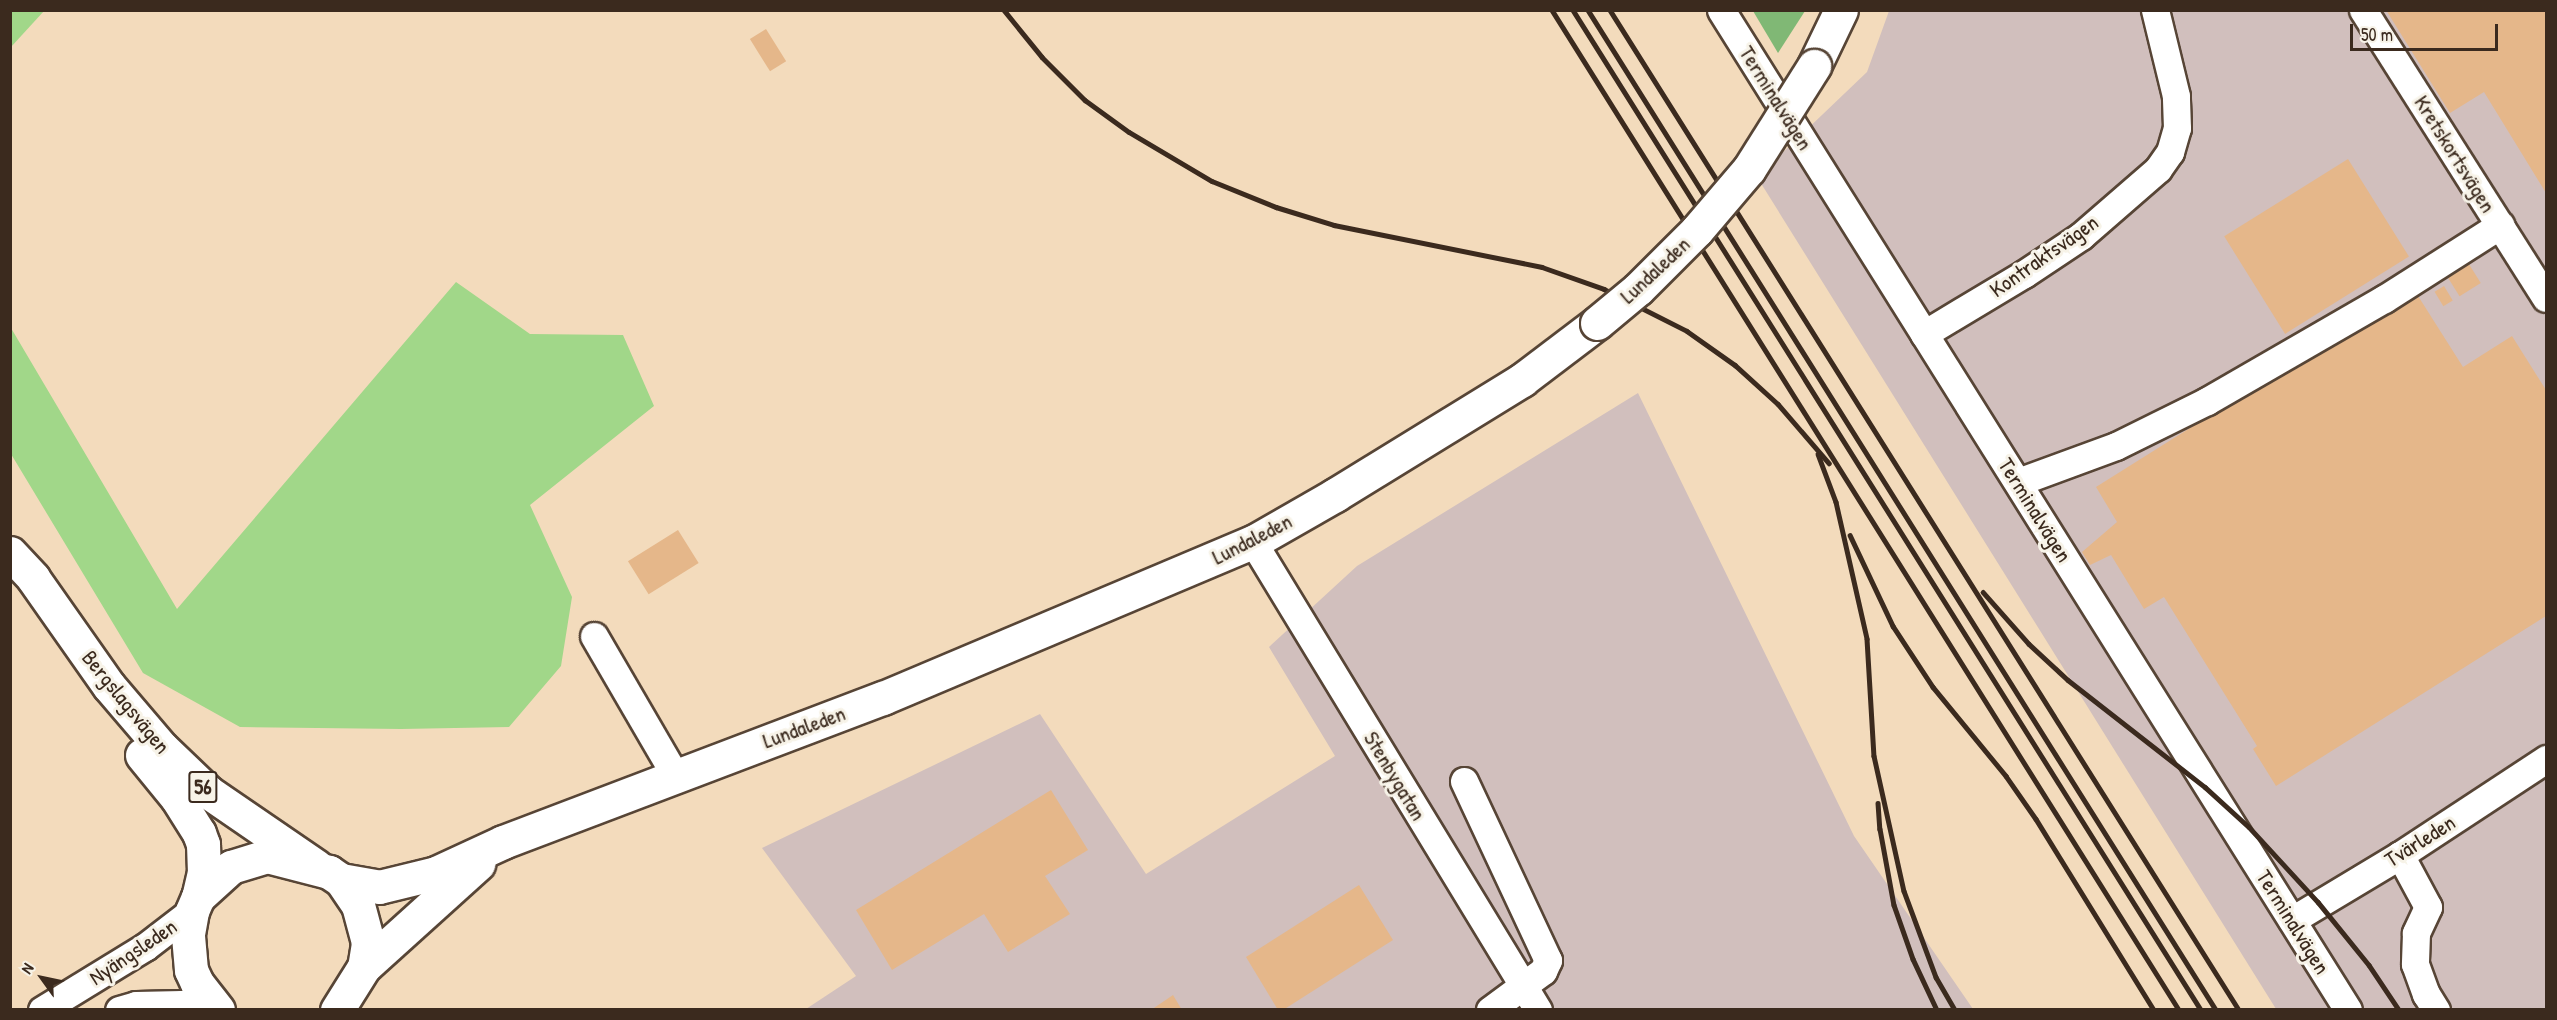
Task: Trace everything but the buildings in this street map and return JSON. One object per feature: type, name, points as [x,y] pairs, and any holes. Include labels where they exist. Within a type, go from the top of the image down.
[{"type":"main road","name":"Lundaleden","points":[[195,904],[231,867],[252,859],[276,856],[379,887],[435,873],[503,842],[883,698],[1253,542],[1335,495],[1522,380],[1638,289],[1697,230],[1742,177],[1789,110],[1814,66],[1841,10]]},
{"type":"main road","name":"Bergslagsvägen","points":[[12,556],[33,578],[109,686],[162,748],[187,773],[240,816],[329,873]]},
{"type":"main road","name":"Bergslagsvägen","points":[[12,556],[31,594],[76,663],[192,819],[203,843],[204,872],[195,904]]},
{"type":"main road","name":"Lundaleden","points":[[352,994],[503,842]]},
{"type":"main road","name":"56","points":[[329,873],[358,905],[368,943],[352,994]]},
{"type":"main road","name":"56","points":[[195,904],[188,934],[191,970],[208,999],[218,1010]]},
{"type":"street","name":"Terminalvägen","points":[[1721,10],[2348,1010]]},
{"type":"street","name":"Kontraktsvägen","points":[[1924,333],[2024,274],[2081,236],[2158,170],[2170,152],[2177,128],[2176,96],[2155,10]]},
{"type":"street","name":"Kretskortsvägen","points":[[2363,10],[2547,298]]},
{"type":"street","points":[[2018,482],[2116,446],[2207,401],[2384,298],[2500,225]]},
{"type":"street","name":"Stenbygatan","points":[[1253,542],[1538,1010]]},
{"type":"street","points":[[594,636],[675,775]]},
{"type":"street","name":"Tvärleden","points":[[2292,920],[2400,855],[2547,759]]},
{"type":"street","points":[[1464,781],[1548,960],[1544,971],[1490,1010]]},
{"type":"street","points":[[2400,855],[2428,907],[2416,933],[2415,964],[2426,994],[2436,1010]]},
{"type":"street","name":"Nyängsleden","points":[[42,1010],[145,947],[195,904]]},
{"type":"street","name":"Nyängsleden","points":[[119,1010],[136,1005],[182,1004],[197,1010]]},
{"type":"shaded area","points":[[1889,11],[2546,11],[2546,1009],[2276,1009],[1757,177],[1867,72]]},
{"type":"shaded area","points":[[1638,393],[1854,836],[1973,1009],[806,1009],[856,976],[762,848],[1040,714],[1146,874],[1335,756],[1269,647],[1357,566]]},
{"type":"green space","points":[[10,11],[44,11],[11,47]]},
{"type":"green space","points":[[1753,11],[1805,11],[1778,53]]},
{"type":"green space","points":[[456,282],[530,334],[623,335],[654,406],[530,505],[572,597],[561,666],[509,727],[401,729],[240,727],[143,673],[11,454],[11,328],[177,609]]},
{"type":"railway","points":[[1004,10],[1042,57],[1085,100],[1129,132],[1212,181],[1276,207],[1334,225],[1542,267],[1604,289],[1687,331],[1735,365],[1778,404],[1829,463]]},
{"type":"railway","points":[[1552,10],[2179,1010]]},
{"type":"railway","points":[[1573,10],[2201,1010]]},
{"type":"railway","points":[[1588,10],[2216,1010]]},
{"type":"railway","points":[[1610,10],[2239,1010]]},
{"type":"railway","points":[[1818,454],[1836,502],[1867,639],[1874,756],[1904,891],[1936,977],[1955,1010]]},
{"type":"railway","points":[[1850,535],[1893,626],[1933,687],[2006,776],[2036,819],[2154,1010]]},
{"type":"railway","points":[[1983,592],[2029,644],[2068,680],[2205,787],[2249,827],[2318,902],[2369,965],[2399,1010]]},
{"type":"railway","points":[[1878,803],[1880,829],[1894,905],[1913,959],[1937,1010]]}]
